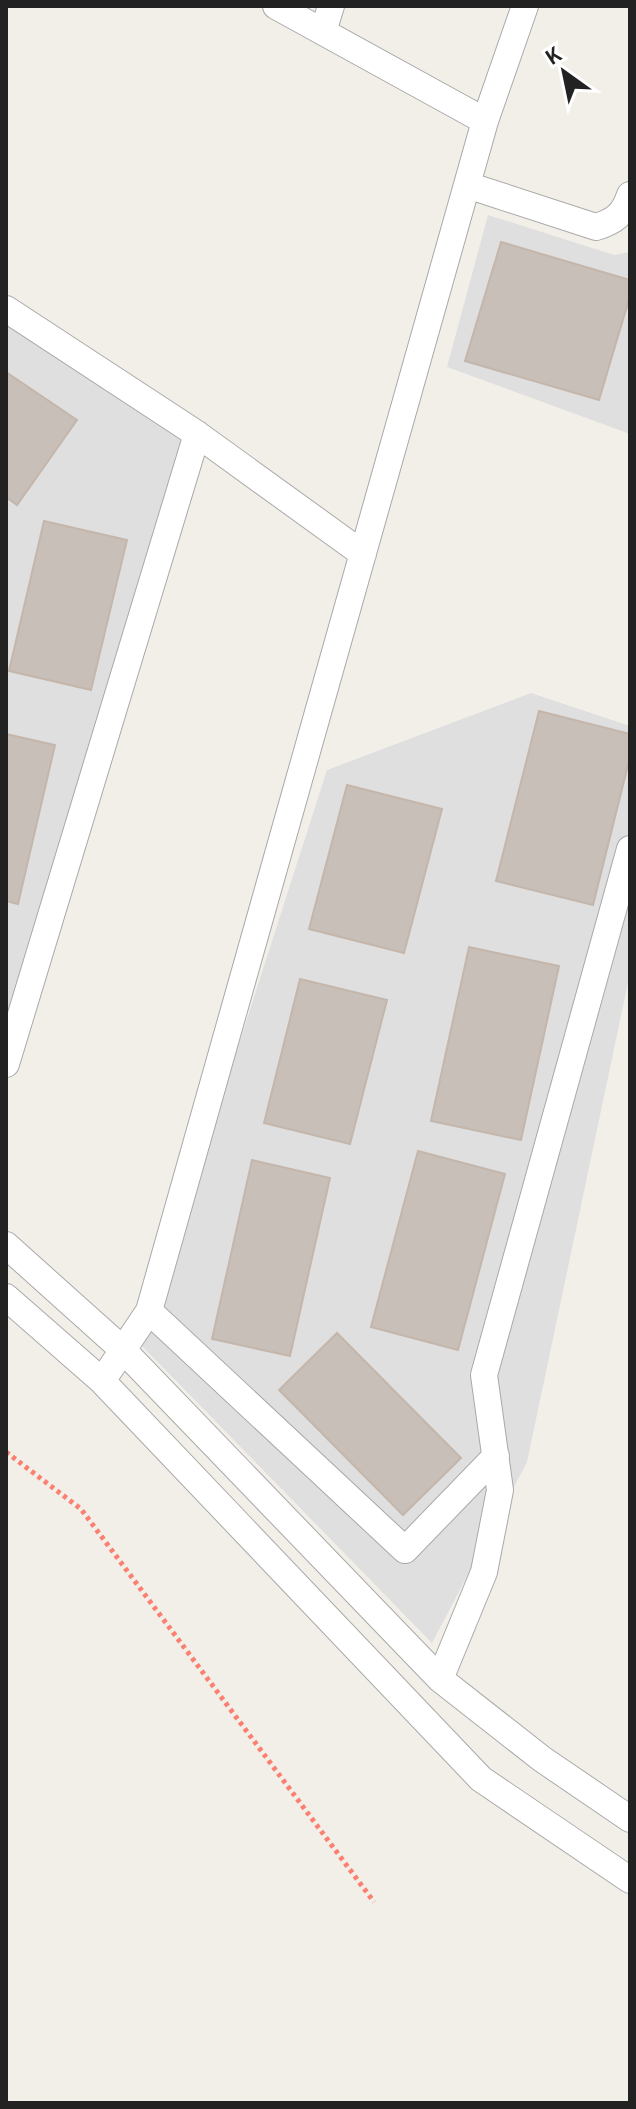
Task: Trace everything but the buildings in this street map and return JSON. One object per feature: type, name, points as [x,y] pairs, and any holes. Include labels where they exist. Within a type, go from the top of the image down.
[{"type":"street","points":[[276,6],[485,121]]},
{"type":"street","points":[[323,32],[331,6]]},
{"type":"street","points":[[102,1381],[149,1311],[485,121],[525,6]]},
{"type":"street","points":[[467,185],[596,227],[615,221],[630,195]]},
{"type":"street","points":[[6,309],[197,434],[363,554]]},
{"type":"street","points":[[6,1064],[197,434]]},
{"type":"street","points":[[440,1679],[484,1572],[500,1490],[484,1375],[630,849]]},
{"type":"street","points":[[6,1245],[122,1349],[440,1679],[542,1759],[630,1819]]},
{"type":"street","points":[[6,1297],[102,1381],[481,1779],[630,1880]]},
{"type":"street","points":[[149,1311],[405,1550],[496,1456]]},
{"type":"path","points":[[6,1452],[81,1509],[374,1902]]},
{"type":"shaded area","points":[[488,215],[614,255],[630,252],[630,434],[447,367]]},
{"type":"shaded area","points":[[6,325],[185,438],[6,1017]]},
{"type":"shaded area","points":[[531,693],[630,726],[630,973],[527,1462],[432,1643],[142,1346],[327,770]]}]
